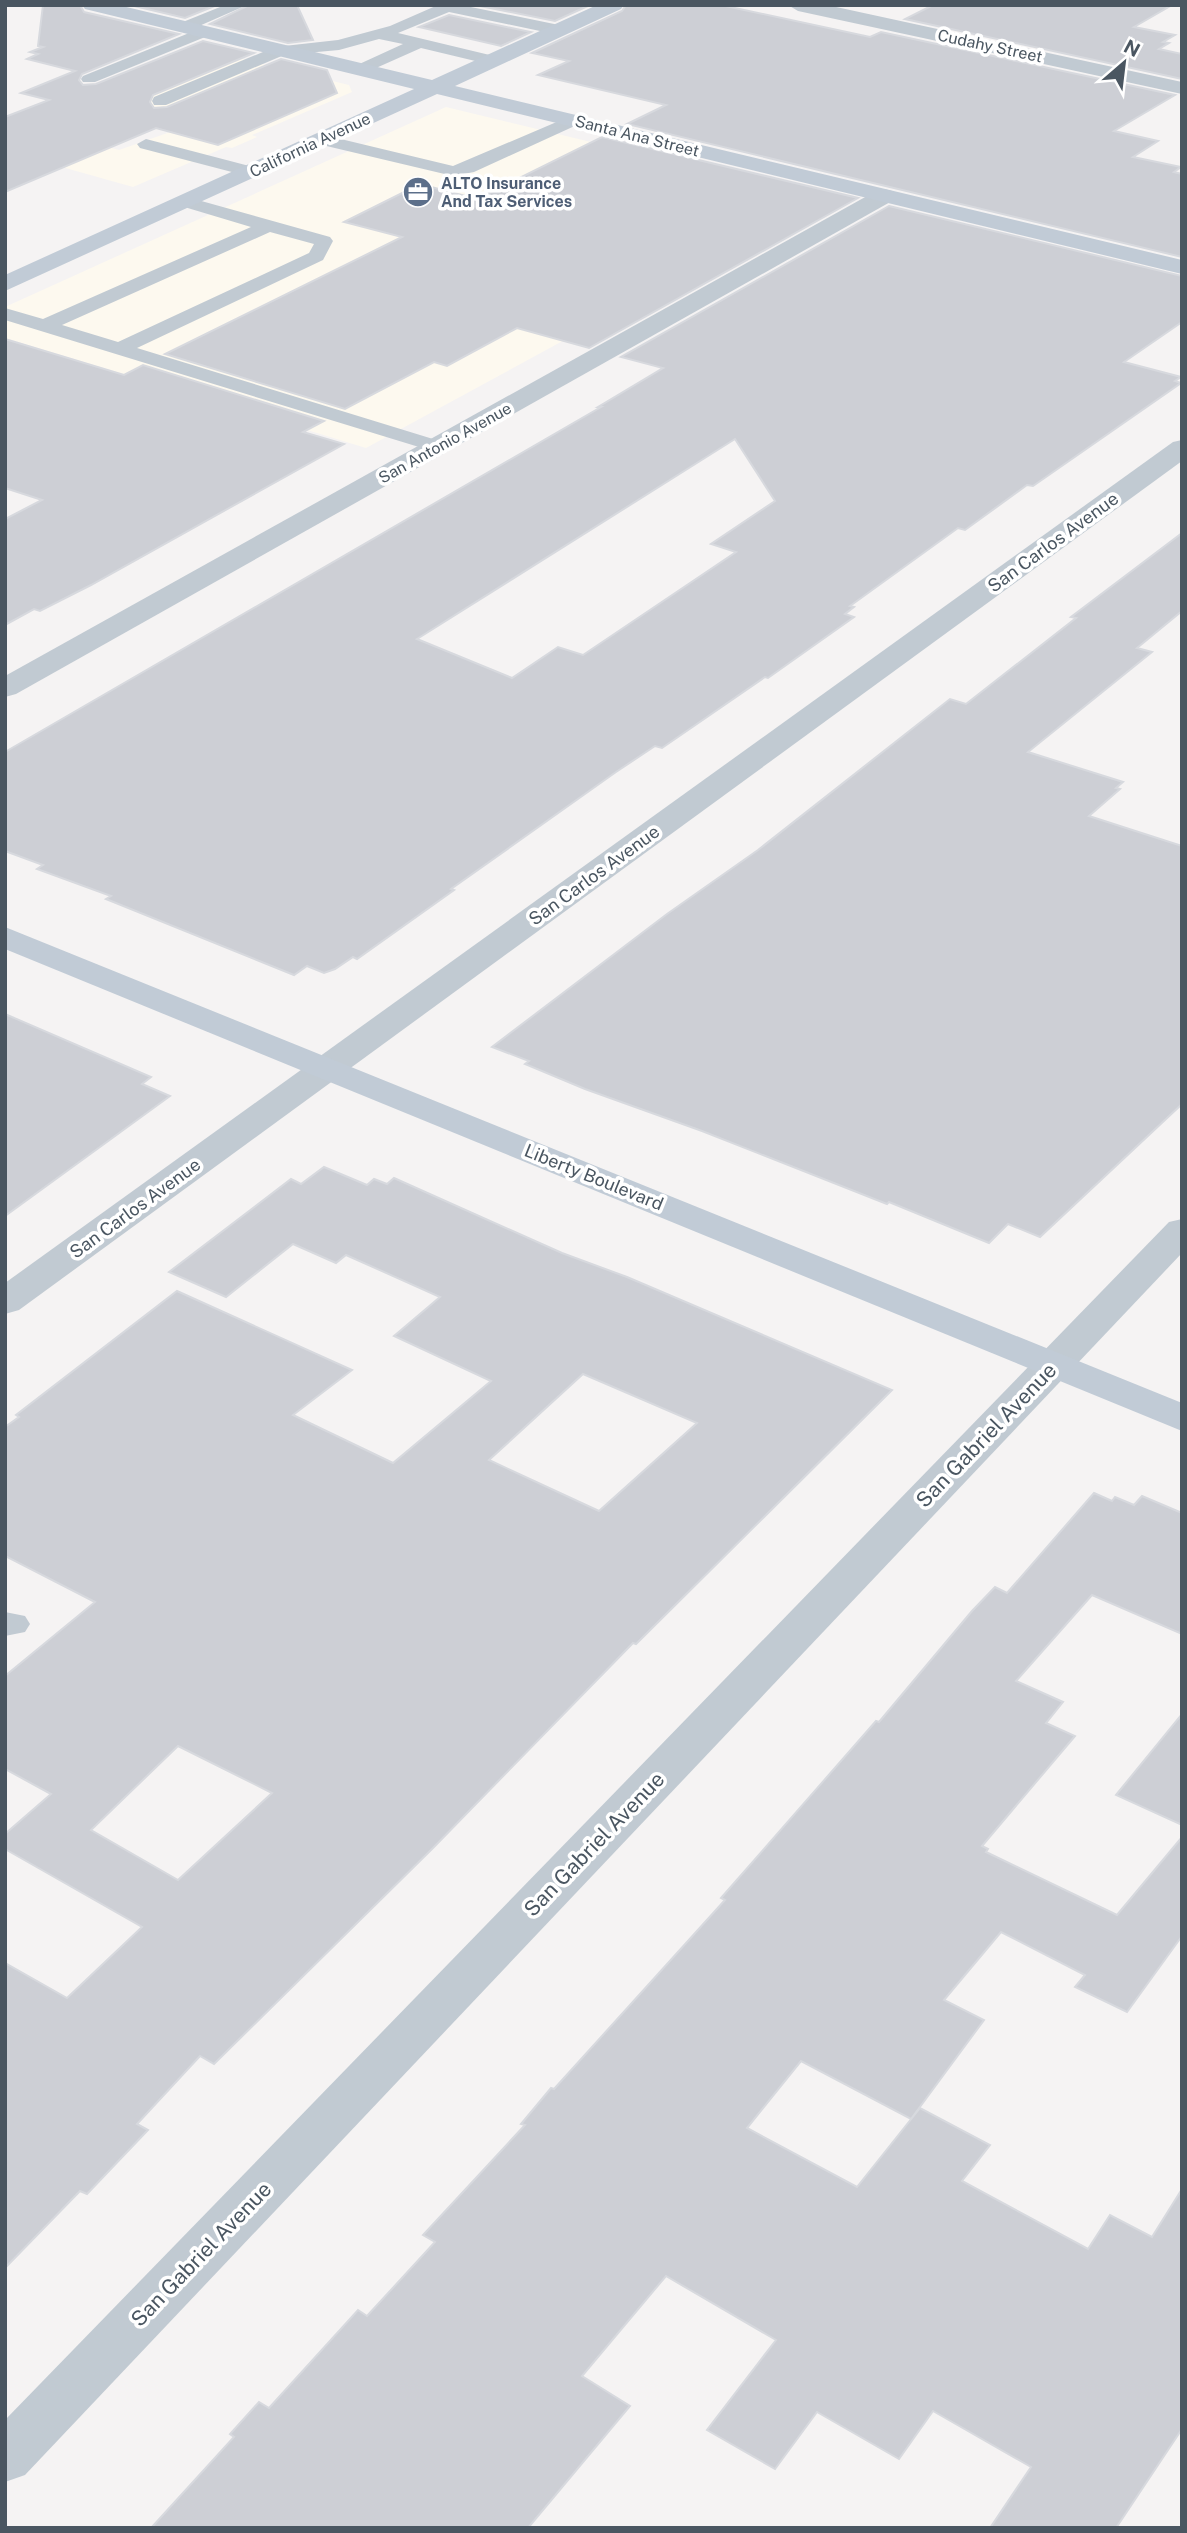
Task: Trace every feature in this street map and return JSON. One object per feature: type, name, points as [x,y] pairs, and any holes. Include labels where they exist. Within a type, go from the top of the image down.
[{"type":"street","name":"Santa Ana Street","points":[[92,5],[1182,267]]},
{"type":"street","name":"California Avenue","points":[[5,284],[614,5]]},
{"type":"street","name":"Cudahy Street","points":[[798,5],[1182,88]]},
{"type":"street","name":"San Antonio Avenue","points":[[5,688],[884,196]]},
{"type":"street","name":"San Carlos Avenue","points":[[5,1301],[1182,448]]},
{"type":"street","name":"Liberty Boulevard","points":[[5,937],[1182,1418]]},
{"type":"street","name":"San Gabriel Avenue","points":[[5,2458],[1182,1230]]},
{"type":"lane","points":[[89,79],[194,30],[239,5]]},
{"type":"lane","points":[[160,102],[281,50],[339,45],[379,34],[447,7],[559,30]]},
{"type":"lane","points":[[379,34],[492,60]]},
{"type":"lane","points":[[361,69],[420,43]]},
{"type":"lane","points":[[324,140],[453,171],[468,168],[572,120]]},
{"type":"lane","points":[[146,144],[251,172]]},
{"type":"lane","points":[[120,349],[317,256],[323,247],[324,241],[187,202]]},
{"type":"lane","points":[[44,326],[268,226]]},
{"type":"lane","points":[[5,314],[439,447]]},
{"type":"shaded area","points":[[242,59],[349,85],[352,92],[252,135],[257,137],[232,148],[226,147],[133,187],[5,151],[5,119],[119,150],[193,124],[128,105]]},
{"type":"shaded area","points":[[446,107],[649,156],[616,312],[366,448],[5,338],[5,307]]},
{"type":"building","points":[[43,5],[80,5],[84,12],[179,34],[82,74],[79,80],[83,85],[96,84],[203,41],[254,53],[153,95],[150,102],[154,108],[167,107],[281,59],[327,70],[337,93],[218,145],[156,128],[5,192],[5,117],[49,100],[21,93],[75,71],[27,59],[38,54],[30,52],[43,47],[38,46]]},
{"type":"building","points":[[130,5],[217,5],[185,18]]},
{"type":"building","points":[[249,5],[297,5],[313,40],[288,43],[210,24]]},
{"type":"building","points":[[475,5],[590,5],[555,21]]},
{"type":"building","points":[[626,5],[721,5],[870,37],[881,32],[1175,95],[1114,131],[1158,141],[1133,157],[1181,167],[1174,172],[1182,174],[1182,257],[627,124],[666,105],[538,75],[569,61],[532,53],[622,11]]},
{"type":"building","points":[[933,5],[1172,5],[1134,27],[1175,35],[1163,42],[1169,43],[1159,49],[1182,54],[1182,79],[905,19]]},
{"type":"building","points":[[449,15],[531,32],[501,46],[419,27]]},
{"type":"building","points":[[602,137],[858,198],[589,348],[517,328],[447,366],[434,362],[345,409],[165,354],[402,237],[344,222],[420,184],[477,199]]},
{"type":"building","points":[[889,206],[1182,276],[1182,322],[1124,362],[1181,377],[1175,381],[1181,383],[1033,486],[1027,485],[965,530],[958,528],[850,606],[854,607],[845,614],[854,617],[662,748],[655,746],[616,772],[357,959],[353,957],[324,973],[307,966],[294,975],[106,899],[111,896],[37,869],[43,865],[5,851],[5,752],[601,407],[598,407],[663,368],[621,357]],"holes":[[[735,439],[775,501],[711,544],[736,552],[583,655],[558,647],[512,678],[417,639]]]},
{"type":"building","points":[[5,339],[124,375],[143,365],[324,421],[303,432],[344,444],[91,585],[40,611],[34,609],[5,625],[5,519],[42,500],[5,488]]},
{"type":"building","points":[[1182,533],[1182,611],[1137,648],[1152,652],[1028,752],[1123,782],[1116,788],[1120,789],[1089,816],[1182,846],[1182,1104],[1040,1237],[1008,1224],[989,1243],[889,1202],[887,1204],[702,1131],[585,1089],[525,1064],[529,1061],[492,1047],[667,914],[758,850],[950,699],[966,704],[1076,618],[1071,617]]},
{"type":"building","points":[[5,1014],[151,1077],[142,1084],[170,1096],[5,1216]]},
{"type":"building","points":[[324,1167],[367,1185],[374,1179],[387,1184],[394,1178],[562,1253],[627,1277],[892,1390],[636,1644],[633,1643],[433,1848],[214,2064],[200,2056],[137,2124],[148,2130],[87,2194],[80,2191],[5,2268],[5,1963],[67,1998],[142,1927],[5,1849],[5,1834],[51,1794],[5,1769],[5,1676],[95,1602],[5,1556],[5,1427],[19,1417],[16,1415],[177,1291],[352,1370],[293,1415],[393,1463],[491,1381],[394,1336],[440,1297],[346,1255],[336,1263],[293,1244],[226,1297],[169,1272],[291,1179],[301,1184]],"holes":[[[583,1374],[697,1423],[599,1511],[489,1460]],[[178,1746],[272,1793],[178,1880],[91,1830]]]},
{"type":"building","points":[[1094,1493],[1112,1501],[1115,1497],[1134,1505],[1142,1496],[1182,1513],[1182,1634],[1092,1595],[1016,1681],[1063,1702],[1046,1723],[1075,1736],[982,1846],[988,1849],[986,1852],[1117,1915],[1182,1837],[1182,1936],[1127,2012],[1075,1987],[1085,1975],[1001,1932],[944,2000],[984,2020],[911,2119],[801,2061],[747,2128],[857,2187],[920,2108],[990,2145],[962,2181],[1088,2249],[1110,2215],[1152,2237],[1182,2189],[1182,2429],[1116,2528],[990,2528],[1031,2467],[933,2411],[899,2459],[817,2412],[775,2469],[707,2430],[776,2340],[666,2276],[582,2376],[630,2406],[528,2528],[151,2528],[234,2437],[230,2434],[259,2402],[269,2408],[358,2310],[367,2316],[435,2242],[423,2235],[525,2125],[521,2124],[551,2088],[554,2089],[725,1900],[721,1898],[876,1721],[879,1722],[972,1611],[995,1587],[1007,1593]]},
{"type":"building","points":[[1182,1714],[1182,1825],[1116,1795]]},
{"type":"place","name":"ALTO Insurance And Tax Services","points":[[418,192]]}]
